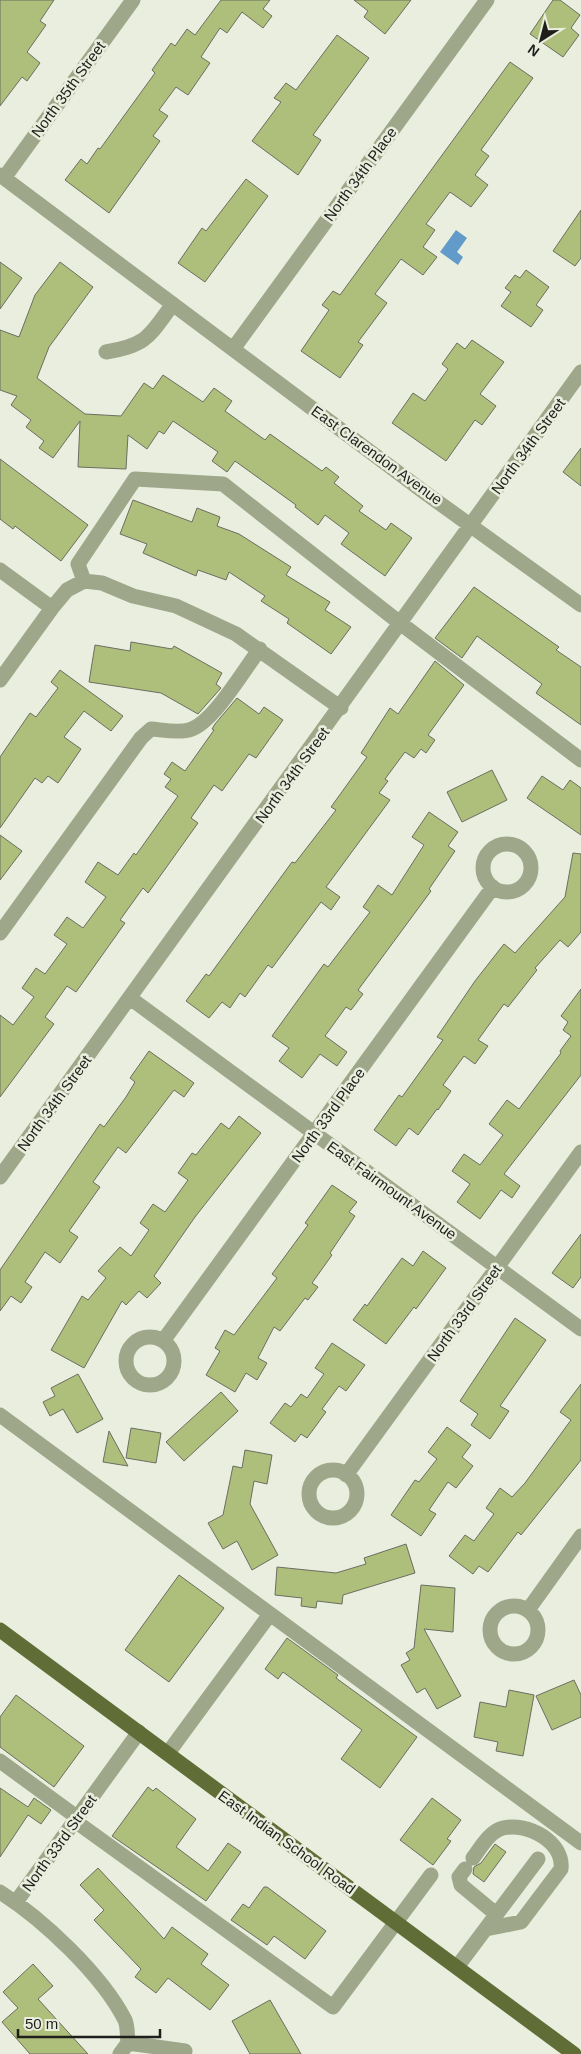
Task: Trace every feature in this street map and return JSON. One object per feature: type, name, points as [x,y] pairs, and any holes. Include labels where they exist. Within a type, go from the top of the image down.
[{"type":"main road","name":"East Indian School Road","points":[[0,1630],[574,2054]]},
{"type":"street","name":"North 35th Street","points":[[2,177],[133,0]]},
{"type":"street","name":"North 34th Place","points":[[233,349],[487,0]]},
{"type":"street","name":"East Clarendon Avenue","points":[[2,177],[581,605]]},
{"type":"street","points":[[106,352],[131,348],[146,339],[173,304]]},
{"type":"street","name":"North 34th Street","points":[[2,1171],[341,708],[581,372]]},
{"type":"street","points":[[84,580],[78,564],[135,479],[223,484],[400,623],[581,760]]},
{"type":"street","points":[[0,570],[52,608]]},
{"type":"street","points":[[0,680],[67,590],[84,580],[102,583],[133,596],[176,606],[236,634],[260,649],[341,708]]},
{"type":"street","points":[[0,933],[141,738],[151,729],[187,731],[196,728],[209,718],[260,649]]},
{"type":"street","name":"North 33rd Place","points":[[163,1341],[493,887]]},
{"type":"street","name":"East Fairmount Avenue","points":[[130,998],[581,1329]]},
{"type":"street","name":"North 33rd Street","points":[[346,1475],[581,1152]]},
{"type":"street","points":[[0,1415],[581,1843]]},
{"type":"street","points":[[528,1610],[581,1536]]},
{"type":"street","points":[[168,1753],[270,1614]]},
{"type":"street","name":"North 33rd Street","points":[[139,1732],[16,1902],[84,1964],[108,1993],[126,2022],[124,2048],[185,2051]]},
{"type":"street","points":[[0,1761],[333,2007],[431,1875]]},
{"type":"street","points":[[486,1929],[521,1922],[561,1869],[562,1860],[554,1846],[537,1833],[520,1827],[502,1828],[486,1840],[459,1878],[461,1885],[474,1898],[496,1914]]},
{"type":"street","points":[[457,1967],[538,1859]]},
{"type":"street","points":[[0,1892],[16,1902]]},
{"type":"water","points":[[456,230],[467,238],[457,252],[463,257],[458,265],[440,252]]},
{"type":"building","points":[[0,0],[54,0],[40,21],[46,25],[27,52],[40,63],[27,81],[22,77],[0,106]]},
{"type":"building","points":[[221,0],[270,0],[263,9],[272,16],[263,28],[242,12],[227,33],[220,28],[201,57],[210,63],[188,95],[176,87],[159,110],[168,116],[153,136],[160,141],[109,213],[65,180],[81,159],[87,164],[98,148],[100,149],[155,73],[152,70],[171,43],[175,46],[187,29],[195,35]]},
{"type":"building","points":[[354,0],[411,0],[385,34],[364,17],[368,11]]},
{"type":"building","points":[[553,0],[560,0],[580,15],[571,28],[579,35],[563,57],[530,34]]},
{"type":"building","points":[[337,35],[369,58],[313,135],[321,140],[298,175],[252,141],[281,102],[274,98],[286,83],[296,90]]},
{"type":"building","points":[[510,62],[533,78],[481,150],[489,156],[475,175],[488,185],[471,207],[450,192],[426,224],[435,230],[423,247],[437,257],[423,275],[401,259],[375,294],[387,303],[358,342],[363,345],[340,378],[301,351],[329,310],[322,305],[333,291],[340,295]]},
{"type":"building","points":[[246,179],[268,196],[205,282],[178,263],[202,228],[206,231]]},
{"type":"building","points":[[581,210],[581,258],[575,266],[553,251]]},
{"type":"building","points":[[0,262],[22,278],[0,309]]},
{"type":"building","points":[[60,262],[93,287],[49,347],[37,378],[85,414],[121,416],[144,383],[153,389],[163,375],[203,402],[214,388],[232,401],[225,411],[265,440],[270,434],[322,471],[326,467],[339,477],[334,483],[363,506],[359,511],[386,530],[391,523],[412,538],[385,576],[341,544],[349,533],[325,515],[318,525],[295,507],[296,505],[235,461],[227,472],[212,461],[218,452],[173,421],[164,434],[159,431],[147,449],[128,435],[126,469],[78,467],[80,421],[53,458],[39,448],[44,441],[26,427],[31,420],[11,405],[17,396],[0,390],[0,330],[19,337],[35,295]]},
{"type":"building","points":[[526,270],[549,287],[536,305],[543,310],[531,327],[501,306],[511,292],[505,288],[515,275],[520,278]]},
{"type":"building","points":[[472,340],[504,362],[480,394],[496,406],[482,425],[475,420],[446,461],[392,423],[413,393],[425,401],[448,369],[442,364],[457,343],[465,349]]},
{"type":"building","points":[[581,448],[581,486],[563,472]]},
{"type":"building","points":[[0,459],[88,525],[61,561],[15,526],[13,529],[0,519]]},
{"type":"building","points":[[133,500],[192,522],[197,508],[220,517],[217,526],[239,534],[291,567],[286,575],[330,602],[325,610],[351,627],[331,654],[287,623],[289,619],[261,601],[265,596],[229,572],[226,580],[198,570],[196,576],[143,553],[147,544],[120,534]]},
{"type":"building","points":[[474,587],[559,647],[556,650],[581,667],[581,725],[536,693],[542,684],[477,636],[462,658],[435,638]]},
{"type":"building","points":[[131,642],[172,649],[174,646],[222,673],[216,684],[221,688],[198,714],[161,693],[89,682],[95,645],[130,651]]},
{"type":"building","points":[[435,661],[464,685],[428,735],[435,740],[426,753],[421,749],[414,758],[405,752],[385,779],[388,781],[379,793],[390,800],[326,887],[340,897],[331,910],[321,902],[272,968],[268,965],[245,997],[240,993],[230,1008],[222,1002],[209,1018],[186,1001],[206,974],[209,976],[292,862],[295,863],[336,810],[331,807],[367,757],[361,753],[390,708],[398,714]]},
{"type":"building","points":[[60,670],[123,716],[111,731],[84,711],[64,737],[81,749],[58,783],[48,776],[42,783],[35,778],[0,828],[0,757],[30,713],[36,717],[58,688],[51,682]]},
{"type":"building","points":[[237,698],[259,714],[264,707],[283,720],[256,758],[249,754],[222,791],[214,785],[191,818],[198,823],[148,893],[143,888],[120,920],[125,923],[76,992],[67,986],[45,1017],[54,1024],[0,1097],[0,1015],[13,1025],[34,997],[22,988],[36,968],[45,974],[67,944],[54,935],[67,917],[83,928],[106,897],[85,882],[98,862],[118,875],[134,853],[136,855],[178,796],[165,787],[171,779],[164,774],[172,762],[185,771],[214,730],[212,729],[215,724]]},
{"type":"building","points":[[492,770],[507,800],[462,822],[447,792]]},
{"type":"building","points":[[542,776],[563,790],[570,780],[581,788],[581,835],[527,798]]},
{"type":"building","points":[[429,812],[458,832],[448,846],[455,851],[429,889],[431,891],[358,990],[363,994],[351,1010],[346,1007],[325,1036],[347,1052],[337,1066],[320,1054],[302,1078],[279,1061],[289,1048],[272,1036],[324,964],[328,967],[370,912],[363,907],[378,885],[392,895],[424,845],[412,837]]},
{"type":"building","points":[[0,835],[22,851],[0,880]]},
{"type":"building","points":[[573,853],[581,854],[581,932],[568,947],[560,940],[535,968],[537,970],[508,1007],[504,1004],[478,1040],[488,1046],[475,1064],[464,1056],[443,1085],[451,1091],[438,1110],[418,1135],[409,1128],[396,1146],[374,1130],[399,1095],[402,1097],[443,1040],[437,1037],[475,981],[504,944],[515,953],[565,897]]},
{"type":"building","points":[[581,989],[581,1075],[504,1174],[520,1186],[512,1198],[501,1190],[480,1219],[457,1202],[470,1184],[452,1171],[464,1154],[480,1165],[503,1135],[489,1124],[507,1100],[519,1109],[561,1053],[560,1051],[571,1036],[563,1030],[568,1022],[561,1016]]},
{"type":"building","points":[[149,1051],[194,1083],[184,1097],[174,1090],[126,1153],[118,1147],[93,1182],[100,1187],[69,1231],[78,1237],[60,1263],[45,1252],[25,1282],[32,1287],[21,1303],[11,1296],[0,1311],[0,1270],[100,1124],[104,1127],[126,1097],[135,1082],[130,1078]]},
{"type":"building","points":[[239,1116],[261,1133],[195,1217],[154,1276],[161,1283],[147,1298],[139,1291],[126,1305],[122,1301],[84,1368],[51,1350],[82,1296],[88,1300],[106,1278],[98,1271],[120,1247],[131,1256],[149,1230],[140,1223],[153,1204],[165,1212],[188,1180],[178,1173],[192,1153],[196,1155],[221,1123],[229,1129]]},
{"type":"building","points":[[332,1185],[357,1202],[349,1212],[355,1216],[330,1253],[332,1255],[312,1283],[318,1287],[308,1300],[305,1298],[280,1331],[274,1327],[258,1358],[267,1363],[257,1380],[246,1373],[235,1392],[206,1375],[220,1351],[215,1348],[225,1330],[234,1335],[277,1278],[272,1274],[308,1225],[305,1223]]},
{"type":"building","points":[[581,1234],[581,1277],[573,1288],[552,1273]]},
{"type":"building","points":[[423,1251],[446,1268],[416,1309],[414,1307],[386,1344],[353,1320],[365,1304],[367,1306],[402,1258],[413,1266]]},
{"type":"building","points":[[515,1318],[546,1340],[500,1406],[509,1411],[490,1439],[471,1425],[478,1414],[460,1401]]},
{"type":"building","points":[[332,1343],[365,1365],[346,1391],[339,1386],[322,1409],[326,1412],[307,1438],[301,1434],[295,1442],[270,1423],[285,1403],[291,1407],[301,1394],[307,1398],[324,1374],[315,1368]]},
{"type":"building","points":[[78,1374],[103,1419],[77,1433],[63,1409],[50,1416],[43,1402],[55,1396],[51,1388]]},
{"type":"building","points":[[581,1384],[581,1460],[521,1535],[518,1532],[488,1572],[479,1566],[473,1574],[449,1556],[465,1535],[474,1541],[494,1514],[486,1508],[500,1488],[512,1497],[525,1483],[571,1420],[560,1412]]},
{"type":"building","points":[[221,1392],[238,1411],[184,1461],[166,1442]]},
{"type":"building","points":[[447,1427],[471,1445],[462,1457],[473,1466],[456,1488],[448,1482],[429,1510],[436,1514],[421,1536],[391,1515],[415,1480],[419,1482],[437,1459],[428,1452]]},
{"type":"building","points":[[131,1428],[161,1433],[156,1463],[126,1458]]},
{"type":"building","points":[[109,1431],[128,1466],[103,1462]]},
{"type":"building","points":[[245,1450],[272,1455],[267,1484],[254,1481],[250,1504],[278,1555],[252,1570],[237,1541],[223,1549],[208,1523],[223,1515],[233,1466],[242,1468]]},
{"type":"building","points":[[406,1544],[415,1573],[343,1595],[342,1604],[317,1601],[316,1608],[301,1606],[302,1598],[275,1595],[277,1567],[336,1573],[366,1564],[364,1558]]},
{"type":"building","points":[[179,1575],[224,1608],[169,1682],[125,1650]]},
{"type":"building","points":[[421,1585],[455,1588],[453,1632],[424,1629],[461,1696],[437,1709],[425,1688],[417,1693],[401,1665],[410,1660],[406,1653],[414,1648]]},
{"type":"building","points":[[287,1638],[338,1675],[336,1678],[417,1737],[380,1788],[341,1759],[362,1730],[283,1672],[278,1679],[265,1669]]},
{"type":"building","points":[[574,1680],[581,1695],[581,1717],[552,1730],[536,1696]]},
{"type":"building","points":[[509,1690],[534,1695],[523,1756],[496,1751],[498,1742],[474,1737],[480,1702],[506,1707]]},
{"type":"building","points":[[16,1695],[84,1746],[54,1787],[0,1747],[0,1717]]},
{"type":"building","points":[[148,1787],[153,1791],[156,1788],[196,1819],[176,1847],[208,1871],[228,1843],[241,1852],[206,1901],[112,1836]]},
{"type":"building","points":[[0,1788],[28,1807],[34,1798],[51,1810],[41,1824],[28,1815],[0,1857]]},
{"type":"building","points":[[432,1798],[461,1820],[447,1839],[451,1841],[433,1865],[400,1840]]},
{"type":"building","points":[[495,1844],[506,1852],[484,1882],[473,1874],[474,1867],[481,1863]]},
{"type":"building","points":[[98,1868],[164,1939],[172,1927],[208,1954],[201,1964],[229,1985],[210,2010],[168,1978],[156,1993],[135,1977],[141,1969],[94,1920],[104,1910],[80,1885]]},
{"type":"building","points":[[264,1887],[267,1887],[326,1931],[305,1959],[274,1936],[267,1945],[231,1920],[243,1904],[249,1908]]},
{"type":"building","points":[[33,1964],[53,1986],[38,1999],[88,2054],[30,2054],[2,2022],[18,2008],[3,1992]]},
{"type":"building","points":[[270,2000],[301,2054],[250,2054],[232,2021]]}]
